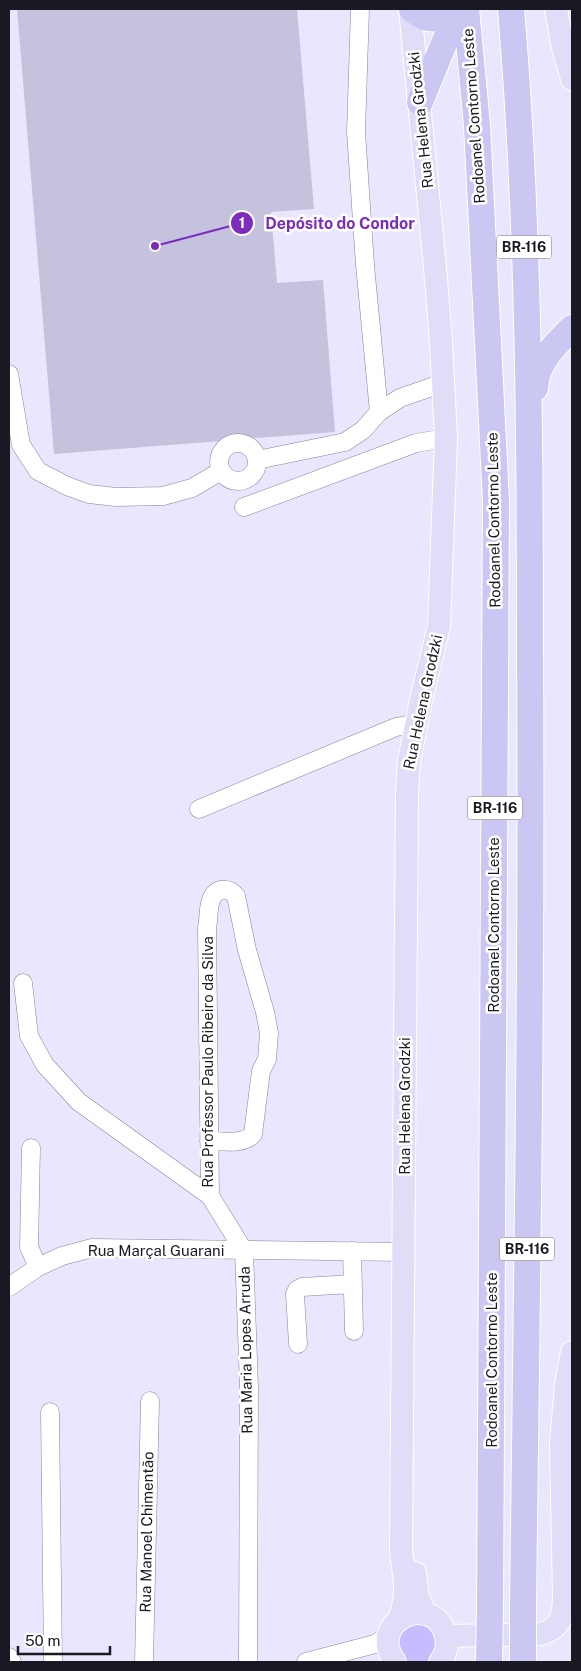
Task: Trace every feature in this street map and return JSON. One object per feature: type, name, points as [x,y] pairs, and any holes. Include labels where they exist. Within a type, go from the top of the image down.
[{"type":"highway","points":[[411,9],[420,16],[434,19],[457,9]]},
{"type":"highway","points":[[420,102],[457,9]]},
{"type":"highway","name":"Rodoanel Contorno Leste","points":[[466,9],[477,125],[496,502],[489,1662]]},
{"type":"highway","name":"BR-116","points":[[511,9],[520,122],[530,486],[532,892],[523,1662]]},
{"type":"highway","points":[[530,486],[535,384],[545,358],[553,346],[572,328]]},
{"type":"main road","name":"Rua Helena Grodzki","points":[[389,1642],[405,1600],[406,1589],[401,1549],[407,794],[409,761],[422,695],[439,626],[446,438],[440,333],[411,9]]},
{"type":"main road","points":[[556,9],[572,79]]},
{"type":"main road","points":[[446,1636],[540,1634],[549,1632],[561,1620],[564,1598],[566,1446],[562,1416],[572,1352]]},
{"type":"main road","name":"Rua Helena Grodzki","points":[[402,1458],[416,1587],[425,1614]]},
{"type":"main road","points":[[389,1642],[407,1615],[416,1613],[433,1617],[439,1623],[446,1636],[446,1649],[440,1662]]},
{"type":"street","points":[[360,9],[356,132],[379,412]]},
{"type":"street","points":[[9,374],[21,446],[38,471],[67,486],[89,494],[116,497],[163,496],[192,488],[221,471]]},
{"type":"street","points":[[257,460],[345,442],[362,430],[379,412],[400,398],[442,383]]},
{"type":"street","points":[[244,507],[416,443],[446,438]]},
{"type":"street","points":[[241,444],[247,446],[255,454],[257,460],[255,471],[246,480],[235,481],[229,479],[221,471],[219,459],[230,445],[241,444]]},
{"type":"street","points":[[199,810],[396,727],[417,723]]},
{"type":"street","name":"Rua Professor Paulo Ribeiro da Silva","points":[[209,1141],[244,1141],[253,1134],[261,1071],[267,1059],[269,1033],[265,1012],[247,950],[236,896],[232,890],[224,888],[216,892],[211,900],[207,928],[209,1141],[210,1196]]},
{"type":"street","name":"Rua Maria Lopes Arruda","points":[[23,983],[29,1036],[45,1065],[79,1102],[210,1196],[244,1251],[248,1387],[248,1662]]},
{"type":"street","points":[[30,1148],[29,1247],[38,1267]]},
{"type":"street","name":"Rua Marçal Guarani","points":[[9,1287],[38,1267],[62,1256],[92,1248],[403,1252]]},
{"type":"street","points":[[352,1251],[354,1332]]},
{"type":"street","points":[[298,1344],[295,1294],[297,1290],[302,1287],[352,1284]]},
{"type":"street","name":"Rua Manoel Chimentão","points":[[144,1662],[150,1401]]},
{"type":"street","points":[[50,1412],[53,1662]]},
{"type":"street","points":[[306,1662],[389,1642]]},
{"type":"street","points":[[9,1657],[12,1662]]},
{"type":"shaded area","points":[[422,1619],[441,1641],[429,1662],[405,1662],[401,1660],[396,1631]]},
{"type":"building","points":[[17,9],[297,9],[314,209],[271,212],[277,283],[323,280],[335,432],[54,454]]},
{"type":"place","name":"Depósito do Condor","points":[[155,246]]}]
